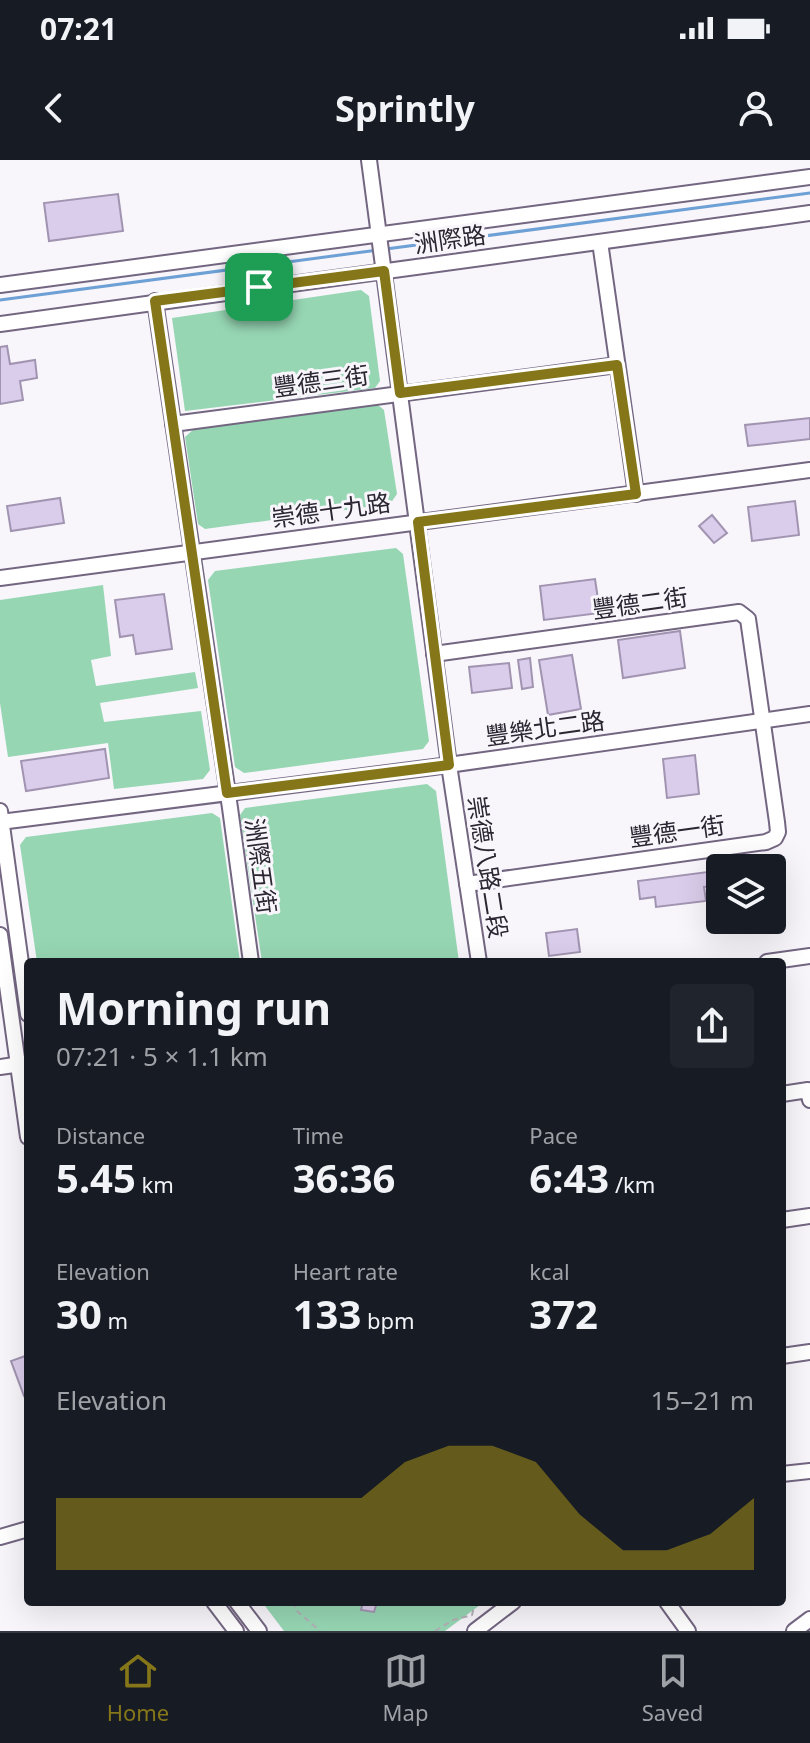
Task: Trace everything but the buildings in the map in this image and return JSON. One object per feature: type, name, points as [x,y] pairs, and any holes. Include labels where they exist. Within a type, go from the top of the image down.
[{"type":"street","name":"崇德八路二段","points":[[369,160],[449,765],[478,958]]},
{"type":"street","name":"洲際路","points":[[0,285],[381,245],[810,177]]},
{"type":"street","name":"洲際路","points":[[0,324],[810,213]]},
{"type":"street","points":[[600,242],[636,494]]},
{"type":"street","name":"洲際五街","points":[[155,301],[250,958]]},
{"type":"street","name":"豐德三街","points":[[173,424],[617,365]]},
{"type":"street","name":"崇德十九路","points":[[0,578],[810,470]]},
{"type":"street","name":"豐德二街","points":[[434,654],[739,612],[748,619],[763,721]]},
{"type":"street","name":"豐樂北二路","points":[[1,818],[449,765],[810,714]]},
{"type":"street","name":"豐德一街","points":[[467,884],[766,842],[775,838],[777,822],[763,721]]},
{"type":"street","points":[[1,818],[24,985]]},
{"type":"street","points":[[0,935],[23,1064],[0,1067]]},
{"type":"street","points":[[786,959],[810,956]]},
{"type":"street","points":[[786,1094],[809,1095]]},
{"type":"street","points":[[786,1219],[810,1216]]},
{"type":"street","points":[[786,1355],[810,1352]]},
{"type":"street","points":[[786,1474],[810,1471]]},
{"type":"street","points":[[1,1532],[24,1529]]},
{"type":"street","points":[[217,1606],[236,1631]]},
{"type":"street","points":[[240,1606],[259,1631]]},
{"type":"street","points":[[475,1631],[508,1606]]},
{"type":"street","points":[[670,1606],[688,1631]]},
{"type":"street","points":[[794,1631],[810,1619]]},
{"type":"path","points":[[294,1606],[320,1631]]},
{"type":"path","points":[[435,1631],[453,1620],[472,1615],[474,1606]]},
{"type":"green space","points":[[361,290],[369,296],[380,381],[375,388],[185,411],[172,318]]},
{"type":"green space","points":[[378,405],[384,410],[397,494],[390,504],[205,529],[198,524],[185,437],[194,429]]},
{"type":"green space","points":[[396,548],[403,554],[429,741],[423,749],[244,773],[235,767],[208,580],[215,571]]},
{"type":"green space","points":[[103,585],[111,656],[91,660],[96,686],[195,672],[198,688],[100,703],[104,722],[201,711],[210,770],[203,779],[114,789],[108,743],[8,757],[0,703],[0,600]]},
{"type":"green space","points":[[427,784],[436,791],[458,958],[261,958],[240,815],[245,808]]},
{"type":"green space","points":[[212,813],[220,818],[239,958],[36,958],[20,845],[26,837]]},
{"type":"green space","points":[[265,1606],[479,1606],[445,1631],[284,1631]]},
{"type":"waterway","points":[[386,249],[810,193]]},
{"type":"waterway","points":[[0,300],[378,250]]},
{"type":"route","points":[[384,271],[400,393],[617,365],[636,494],[418,522],[449,765],[227,793],[155,301],[259,287],[384,271]]}]
